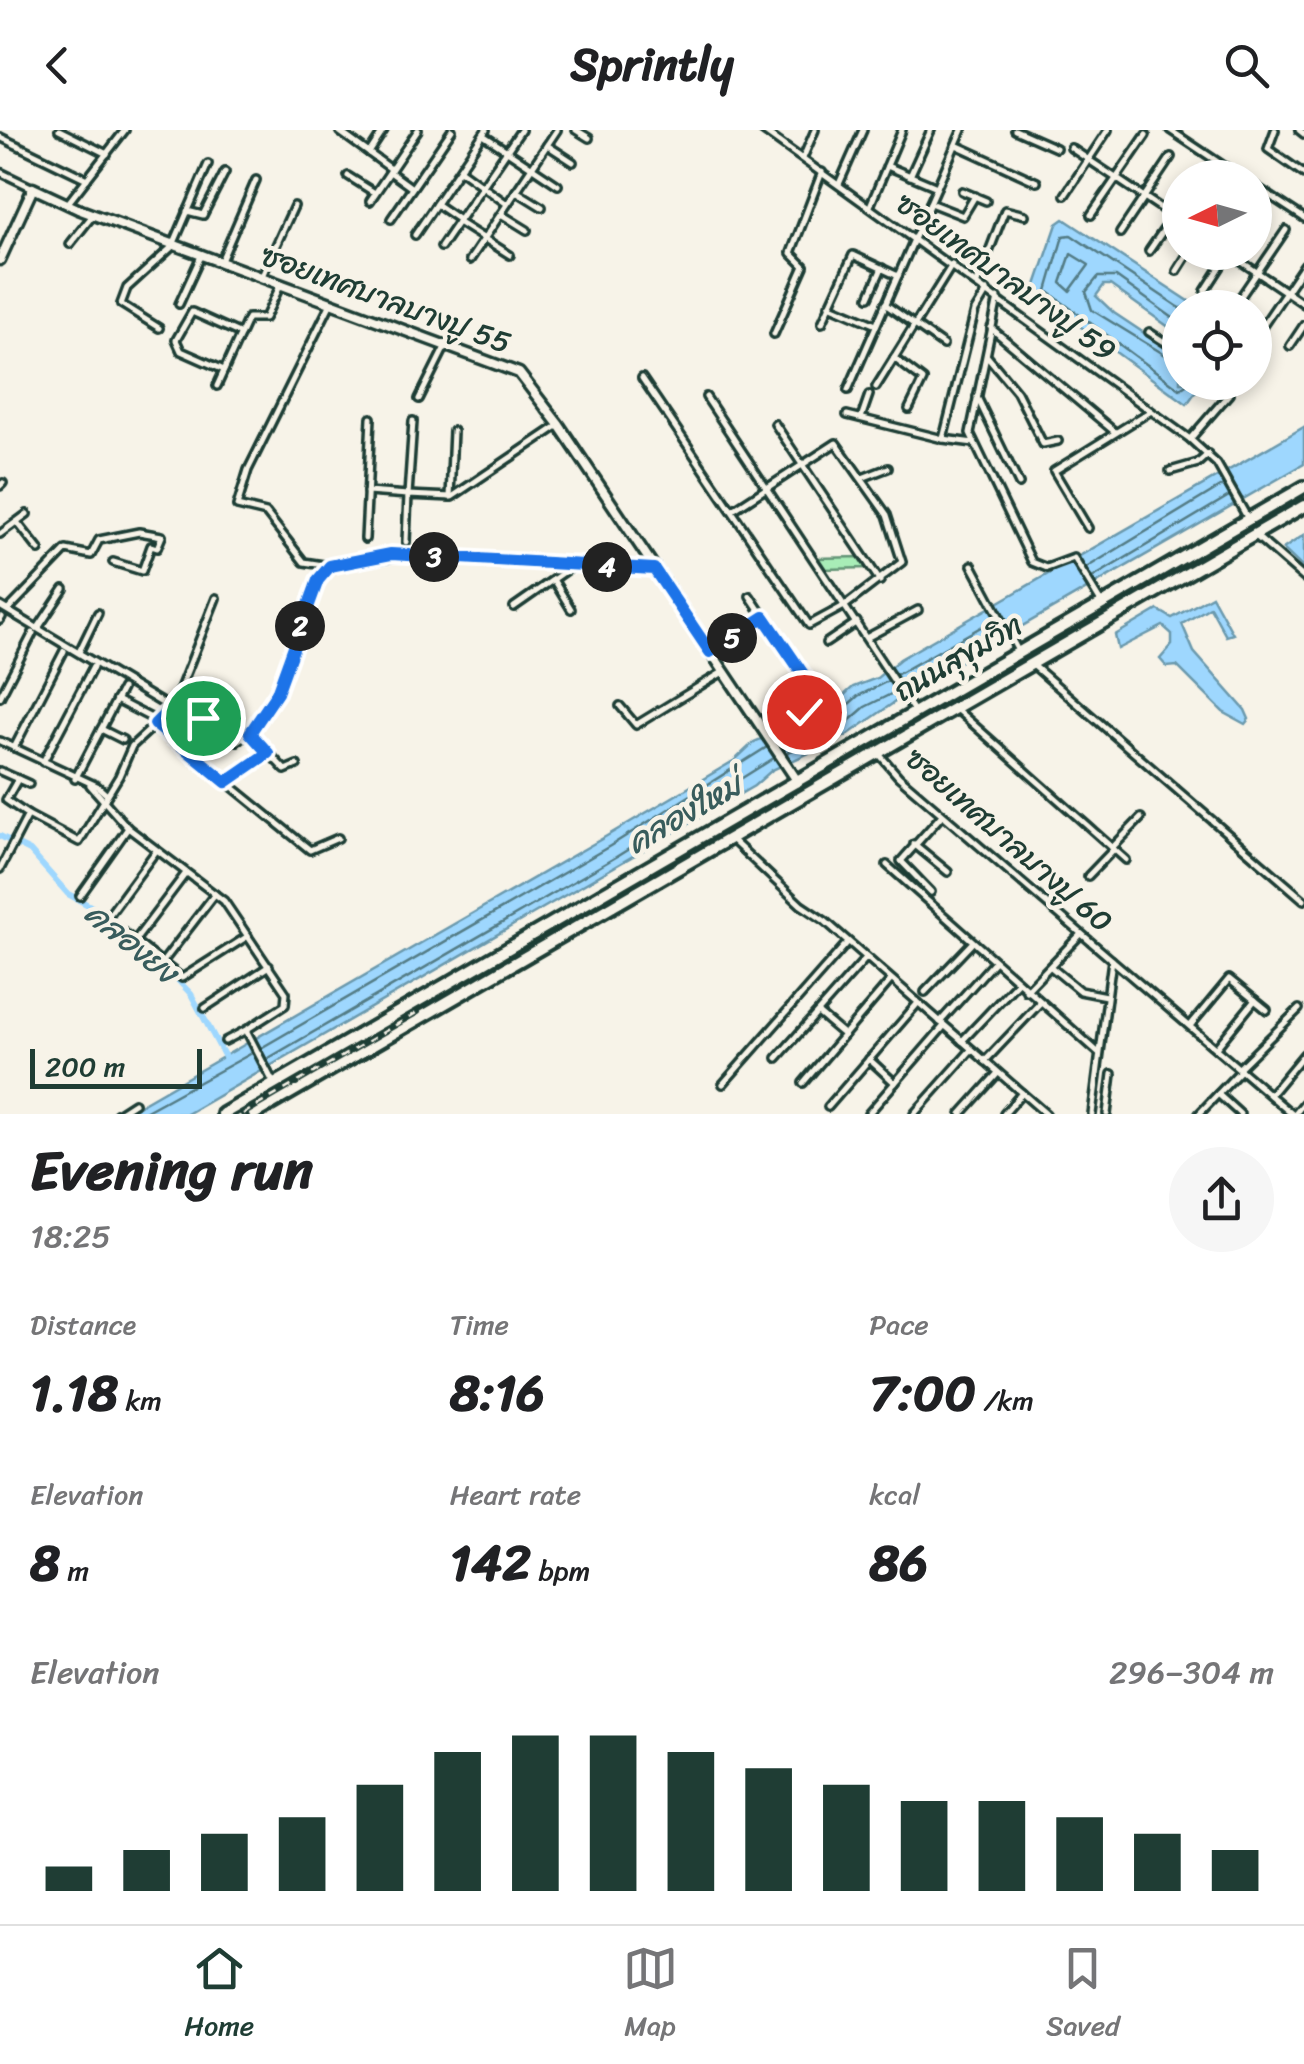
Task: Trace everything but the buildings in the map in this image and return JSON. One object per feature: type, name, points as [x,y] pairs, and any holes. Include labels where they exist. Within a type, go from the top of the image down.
[{"type":"highway","name":"ถนนสุขุมวิท","points":[[223,1114],[272,1080],[798,782],[911,706],[1018,652],[1304,486]]},
{"type":"highway","name":"ถนนสุขุมวิท","points":[[254,1114],[1304,506]]},
{"type":"highway","points":[[642,872],[650,886]]},
{"type":"street","points":[[60,130],[106,154]]},
{"type":"street","points":[[67,204],[125,130]]},
{"type":"street","points":[[368,153],[384,130]]},
{"type":"street","points":[[370,201],[418,130]]},
{"type":"street","points":[[391,219],[452,130]]},
{"type":"street","points":[[441,247],[521,130]]},
{"type":"street","points":[[470,260],[557,130]]},
{"type":"street","points":[[576,130],[589,138]]},
{"type":"street","name":"ซอยเทศบาลบางปู 59","points":[[762,130],[1208,454],[1249,520]]},
{"type":"street","points":[[802,158],[815,130]]},
{"type":"street","points":[[839,184],[863,130]]},
{"type":"street","points":[[870,206],[902,130]]},
{"type":"street","points":[[910,176],[930,130]]},
{"type":"street","points":[[848,390],[962,130]]},
{"type":"street","points":[[1015,130],[1056,148]]},
{"type":"street","points":[[1064,195],[1108,130]]},
{"type":"street","points":[[1170,130],[1215,160]]},
{"type":"street","points":[[1274,130],[1268,148],[1303,173]]},
{"type":"street","points":[[340,132],[412,188]]},
{"type":"street","points":[[415,235],[484,132],[558,186]]},
{"type":"street","points":[[1091,215],[1146,136]]},
{"type":"street","points":[[0,137],[87,179]]},
{"type":"street","points":[[547,145],[573,162]]},
{"type":"street","points":[[956,145],[1037,182]]},
{"type":"street","points":[[1071,148],[1162,209]]},
{"type":"street","points":[[1120,233],[1171,157]]},
{"type":"street","points":[[159,328],[121,304],[127,288],[175,244],[208,164]]},
{"type":"street","points":[[886,166],[937,187]]},
{"type":"street","points":[[460,170],[508,204]]},
{"type":"street","points":[[186,211],[203,215],[225,172]]},
{"type":"street","points":[[774,334],[804,266],[791,253],[822,172]]},
{"type":"street","name":"ซอยเทศบาลบางปู 55","points":[[1,173],[94,215],[519,373],[559,426],[798,782]]},
{"type":"street","points":[[348,176],[376,193]]},
{"type":"street","points":[[221,261],[256,180]]},
{"type":"street","points":[[0,260],[33,188]]},
{"type":"street","points":[[962,191],[986,201]]},
{"type":"street","points":[[516,192],[542,207]]},
{"type":"street","points":[[930,203],[963,216],[975,196]]},
{"type":"street","points":[[1272,197],[1304,218]]},
{"type":"street","points":[[436,204],[510,255]]},
{"type":"street","points":[[262,276],[294,206]]},
{"type":"street","points":[[978,284],[1005,210],[1025,215]]},
{"type":"street","points":[[501,214],[527,230]]},
{"type":"street","points":[[70,244],[94,215]]},
{"type":"street","points":[[1245,290],[1286,230]]},
{"type":"street","points":[[1149,251],[1162,232]]},
{"type":"street","points":[[179,304],[202,254]]},
{"type":"street","points":[[822,323],[850,257],[856,255],[898,276]]},
{"type":"street","points":[[876,387],[952,265]]},
{"type":"street","points":[[1272,312],[1304,265]]},
{"type":"street","points":[[870,297],[882,268]]},
{"type":"street","points":[[1205,290],[1218,270]]},
{"type":"street","points":[[1254,270],[1304,304]]},
{"type":"street","points":[[217,386],[250,317],[265,318],[280,284]]},
{"type":"street","points":[[943,439],[975,311],[987,291]]},
{"type":"street","points":[[998,298],[970,428],[974,443],[1032,562],[1043,568],[1076,560],[1102,604]]},
{"type":"street","points":[[332,303],[248,470],[237,506],[266,513],[304,562],[330,566],[391,554],[654,569]]},
{"type":"street","points":[[885,304],[943,345]]},
{"type":"street","points":[[829,305],[876,325]]},
{"type":"street","points":[[224,370],[178,349],[182,327],[192,312],[241,334]]},
{"type":"street","points":[[1290,346],[1304,325]]},
{"type":"street","points":[[992,328],[1115,432]]},
{"type":"street","points":[[1149,332],[1162,340]]},
{"type":"street","points":[[419,399],[446,346]]},
{"type":"street","points":[[986,354],[1017,392],[1043,444],[1058,441]]},
{"type":"street","points":[[894,358],[924,380],[909,409]]},
{"type":"street","points":[[642,378],[809,625],[846,605],[901,565],[901,550],[888,515],[836,443],[733,510]]},
{"type":"street","points":[[861,418],[869,394]]},
{"type":"street","points":[[976,396],[1019,484]]},
{"type":"street","points":[[706,397],[911,706]]},
{"type":"street","points":[[1190,440],[1224,400]]},
{"type":"street","points":[[1088,528],[1053,472],[1150,410]]},
{"type":"street","points":[[847,415],[974,443]]},
{"type":"street","points":[[365,538],[371,418]]},
{"type":"street","points":[[406,542],[413,421]]},
{"type":"street","points":[[775,424],[880,581]]},
{"type":"street","points":[[367,492],[450,497],[559,426]]},
{"type":"street","points":[[450,497],[453,431]]},
{"type":"street","points":[[1170,471],[1198,463],[1208,454]]},
{"type":"street","points":[[862,478],[888,468]]},
{"type":"street","points":[[0,534],[27,514]]},
{"type":"street","points":[[16,522],[40,550]]},
{"type":"street","points":[[8,610],[66,550],[91,555],[99,540],[139,532],[162,536],[157,548],[151,546],[142,571],[113,562]]},
{"type":"street","points":[[1254,535],[1304,578]]},
{"type":"street","points":[[514,608],[574,565]]},
{"type":"street","points":[[972,565],[1018,652]]},
{"type":"street","points":[[237,742],[250,733],[272,704],[310,598],[330,566]]},
{"type":"street","points":[[554,581],[571,609]]},
{"type":"street","points":[[0,697],[64,589]]},
{"type":"street","points":[[750,596],[818,696],[804,712]]},
{"type":"street","points":[[18,779],[6,802],[78,842],[105,806],[106,796],[132,746],[173,707],[216,598]]},
{"type":"street","points":[[0,606],[36,631],[173,707],[212,724]]},
{"type":"street","points":[[868,637],[918,610]]},
{"type":"street","points":[[79,652],[98,613]]},
{"type":"street","points":[[710,652],[764,617]]},
{"type":"street","points":[[826,643],[858,622]]},
{"type":"street","points":[[14,748],[64,652]]},
{"type":"street","points":[[1032,664],[1304,900]]},
{"type":"street","points":[[44,762],[94,667]]},
{"type":"street","points":[[620,706],[636,725],[723,672]]},
{"type":"street","points":[[75,778],[122,688]]},
{"type":"street","points":[[116,700],[156,724],[310,850],[338,838]]},
{"type":"street","points":[[955,708],[1126,860]]},
{"type":"street","points":[[102,729],[123,740]]},
{"type":"street","points":[[250,733],[286,770],[298,765]]},
{"type":"street","points":[[0,741],[106,796]]},
{"type":"street","points":[[226,782],[268,753]]},
{"type":"street","name":"ซอยเทศบาลบางปู 60","points":[[878,753],[942,815],[1293,1114]]},
{"type":"street","points":[[0,771],[29,784]]},
{"type":"street","points":[[90,785],[128,828],[215,894],[269,966],[288,1001],[248,1033],[225,1041]]},
{"type":"street","points":[[0,868],[28,815]]},
{"type":"street","points":[[931,892],[901,866],[914,844],[942,815]]},
{"type":"street","points":[[1088,876],[1141,818]]},
{"type":"street","points":[[80,896],[128,828]]},
{"type":"street","points":[[732,839],[801,906],[848,942],[1045,1114]]},
{"type":"street","points":[[914,844],[948,872]]},
{"type":"street","points":[[157,850],[109,915],[110,922],[162,964],[185,977],[248,936]]},
{"type":"street","points":[[887,865],[971,944],[1099,1052]]},
{"type":"street","points":[[134,942],[186,874]]},
{"type":"street","points":[[162,964],[215,894]]},
{"type":"street","points":[[1026,992],[1082,934]]},
{"type":"street","points":[[723,1084],[848,942]]},
{"type":"street","points":[[925,992],[971,944]]},
{"type":"street","points":[[778,1058],[866,958]]},
{"type":"street","name":"ซอยเทศบาลบางปู 60","points":[[1092,1114],[1112,960]]},
{"type":"street","points":[[868,1114],[994,963]]},
{"type":"street","points":[[205,1008],[269,966]]},
{"type":"street","points":[[1051,966],[1080,991],[1106,996]]},
{"type":"street","points":[[803,1083],[892,980]]},
{"type":"street","points":[[1190,1026],[1229,980],[1267,1010]]},
{"type":"street","points":[[962,1041],[1017,983]]},
{"type":"street","points":[[1216,1048],[1255,1000]]},
{"type":"street","points":[[828,1107],[918,1003]]},
{"type":"street","points":[[985,1062],[1040,1003]]},
{"type":"street","points":[[1199,1114],[1299,1009]]},
{"type":"street","points":[[818,1013],[844,1035]]},
{"type":"street","points":[[248,1033],[272,1080]]},
{"type":"street","points":[[914,1114],[972,1050]]},
{"type":"street","points":[[1270,1095],[1304,1054]]},
{"type":"street","points":[[869,1059],[895,1083]]},
{"type":"street","points":[[961,1114],[998,1072]]},
{"type":"street","points":[[1107,1114],[1112,1074]]},
{"type":"street","points":[[1004,1114],[1022,1093]]},
{"type":"street","points":[[1218,1094],[1240,1114]]},
{"type":"street","points":[[117,1114],[134,1102]]},
{"type":"street","points":[[1293,1114],[1304,1103]]},
{"type":"street","points":[[919,1108],[926,1114]]},
{"type":"green space","points":[[863,557],[870,568],[822,569],[815,558]]},
{"type":"water","points":[[1064,219],[1172,290],[1162,290],[1162,322],[1110,285],[1104,285],[1096,296],[1162,345],[1162,386],[1037,295],[1035,288],[1057,224]]},
{"type":"water","name":"คลองใหม่","points":[[1304,427],[1304,464],[918,686],[846,736],[772,770],[754,786],[187,1114],[124,1114],[605,837],[735,760],[754,742],[829,709],[853,687],[877,678],[900,659]]},
{"type":"water","points":[[1304,535],[1304,569],[1283,549]]},
{"type":"water","points":[[1212,596],[1233,634],[1226,636],[1210,607],[1182,624],[1194,652],[1245,710],[1249,719],[1245,724],[1223,712],[1177,666],[1167,667],[1160,659],[1172,645],[1172,634],[1163,626],[1118,649],[1115,635],[1158,610],[1172,618]]},
{"type":"waterway","name":"คลองยง","points":[[0,836],[30,851],[68,894],[94,908],[108,927],[172,974],[191,994],[227,1061]]},
{"type":"railway","points":[[243,1114],[418,1012]]},
{"type":"route","points":[[203,718],[174,705],[170,714],[155,724],[226,782],[268,753],[250,733],[277,693],[318,580],[330,566],[391,554],[654,569],[710,652],[764,617],[818,696],[804,712]]}]
